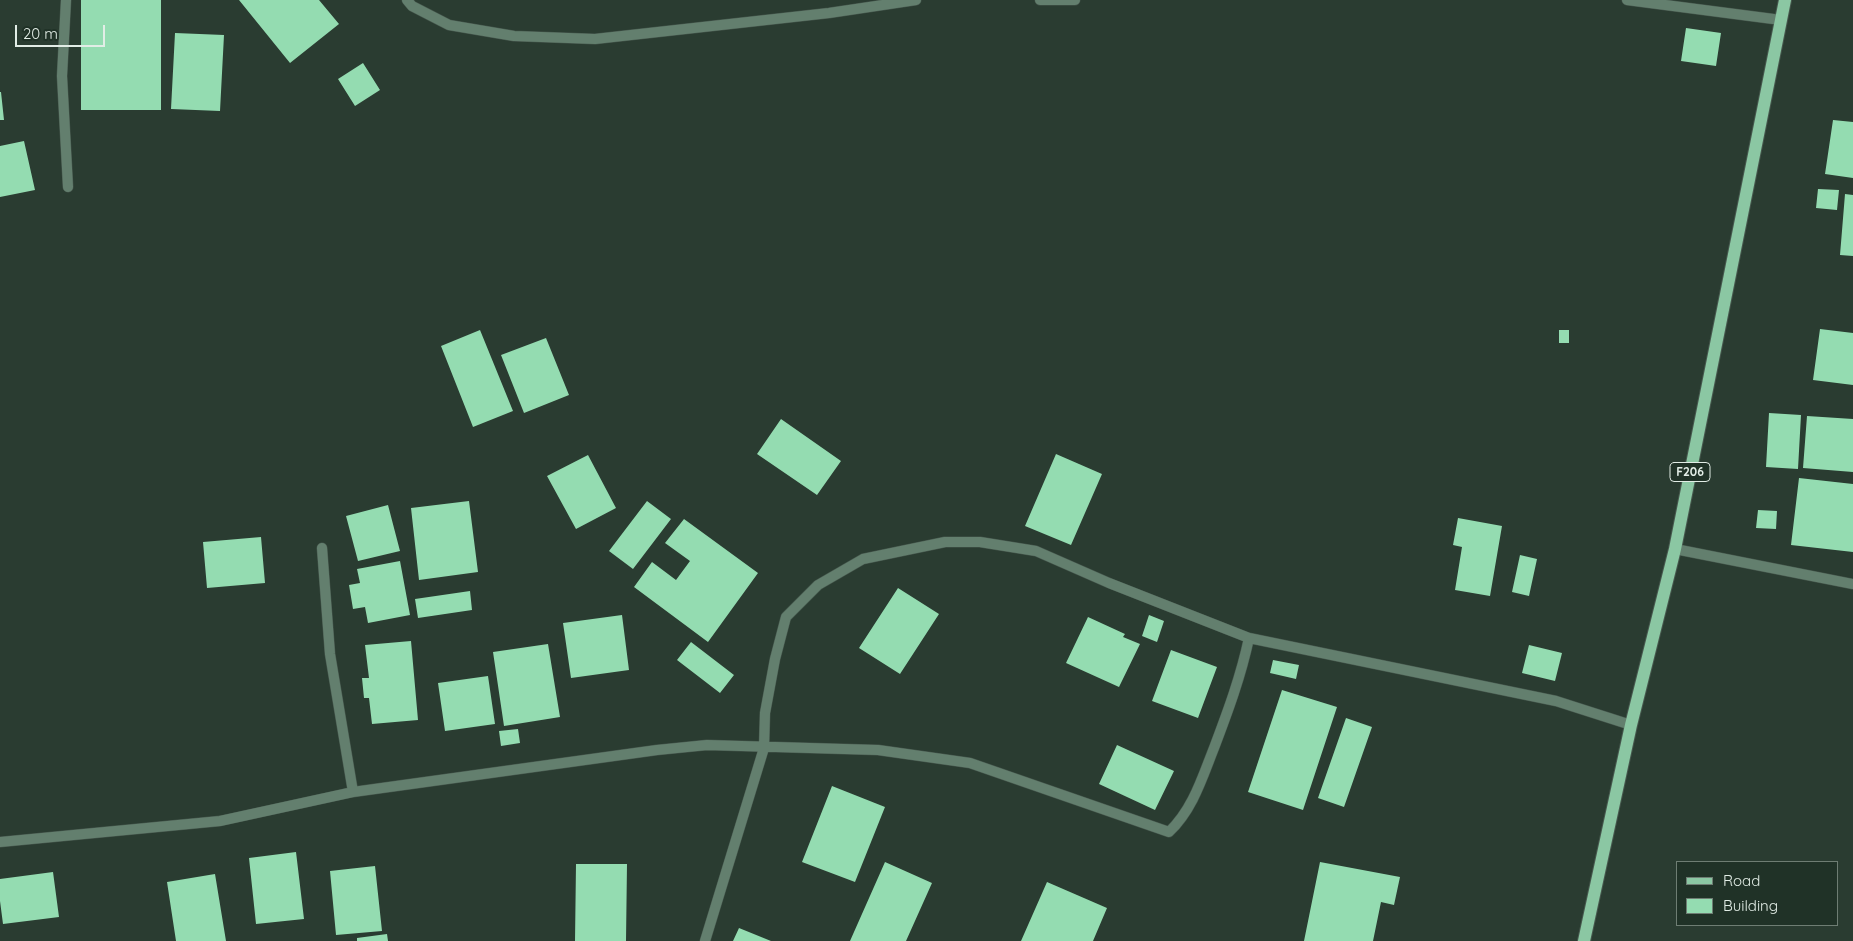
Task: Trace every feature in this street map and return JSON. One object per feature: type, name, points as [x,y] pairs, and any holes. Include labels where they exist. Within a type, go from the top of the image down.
[{"type":"main road","name":"F206","points":[[1584,941],[1630,725],[1675,549],[1785,0]]},
{"type":"street","points":[[66,0],[62,76],[68,187]]},
{"type":"street","points":[[407,0],[412,6],[449,26],[514,36],[595,39],[916,0]]},
{"type":"street","points":[[1040,0],[1075,0]]},
{"type":"street","points":[[1627,0],[1781,20]]},
{"type":"street","points":[[705,941],[764,748],[765,713],[775,659],[786,617],[818,584],[863,559],[901,550],[945,542],[980,542],[1036,551],[1109,583],[1249,638],[1556,701],[1630,725]]},
{"type":"street","points":[[322,548],[330,654],[353,792]]},
{"type":"street","points":[[1675,549],[1853,584]]},
{"type":"street","points":[[0,842],[220,821],[353,792],[657,750],[707,745],[878,750],[970,764],[1169,832],[1182,820],[1196,794],[1242,672],[1249,638]]},
{"type":"building","points":[[81,0],[161,0],[161,110],[81,110]]},
{"type":"building","points":[[239,0],[319,0],[339,24],[290,63]]},
{"type":"building","points":[[1686,28],[1721,33],[1716,66],[1681,61]]},
{"type":"building","points":[[175,33],[224,35],[220,111],[171,109]]},
{"type":"building","points":[[363,63],[380,90],[355,106],[338,79]]},
{"type":"building","points":[[1,92],[4,120],[0,120]]},
{"type":"building","points":[[1833,120],[1853,122],[1853,178],[1825,174]]},
{"type":"building","points":[[24,141],[35,190],[0,197],[0,146]]},
{"type":"building","points":[[1818,189],[1839,190],[1837,210],[1816,208]]},
{"type":"building","points":[[1845,194],[1853,195],[1853,256],[1840,255]]},
{"type":"building","points":[[1820,329],[1853,333],[1853,385],[1813,380]]},
{"type":"building","points":[[480,330],[513,411],[473,427],[441,346]]},
{"type":"building","points":[[1559,330],[1569,330],[1569,343],[1559,343]]},
{"type":"building","points":[[546,338],[569,395],[524,413],[501,355]]},
{"type":"building","points":[[1769,413],[1801,415],[1798,469],[1766,467]]},
{"type":"building","points":[[1807,416],[1853,419],[1853,472],[1803,468]]},
{"type":"building","points":[[781,419],[841,461],[817,495],[757,454]]},
{"type":"building","points":[[1056,454],[1102,474],[1071,545],[1025,526]]},
{"type":"building","points":[[588,455],[616,508],[576,529],[547,476]]},
{"type":"building","points":[[1799,478],[1853,484],[1853,552],[1791,545]]},
{"type":"building","points":[[469,501],[478,572],[419,580],[411,508]]},
{"type":"building","points":[[647,501],[671,519],[633,569],[609,551]]},
{"type":"building","points":[[388,505],[400,551],[358,561],[346,516]]},
{"type":"building","points":[[1758,510],[1777,511],[1776,529],[1756,528]]},
{"type":"building","points":[[1458,518],[1502,526],[1490,596],[1455,590],[1462,547],[1453,545]]},
{"type":"building","points":[[684,519],[758,573],[708,642],[634,587],[652,562],[676,580],[690,561],[665,543]]},
{"type":"building","points":[[261,537],[265,583],[207,588],[203,542]]},
{"type":"building","points":[[1520,555],[1537,559],[1529,596],[1512,592]]},
{"type":"building","points":[[400,561],[410,615],[368,623],[365,607],[353,609],[349,585],[360,583],[357,569]]},
{"type":"building","points":[[898,588],[939,614],[900,674],[859,648]]},
{"type":"building","points":[[470,591],[472,610],[418,618],[415,599]]},
{"type":"building","points":[[622,615],[629,670],[571,678],[563,623]]},
{"type":"building","points":[[1149,615],[1164,621],[1157,642],[1142,636]]},
{"type":"building","points":[[1088,617],[1125,634],[1123,637],[1140,644],[1119,687],[1066,663]]},
{"type":"building","points":[[411,641],[418,720],[372,724],[369,698],[364,698],[362,678],[369,678],[365,645]]},
{"type":"building","points":[[691,642],[734,675],[720,693],[677,660]]},
{"type":"building","points":[[548,644],[560,717],[504,726],[493,652]]},
{"type":"building","points":[[1529,645],[1562,653],[1555,681],[1522,673]]},
{"type":"building","points":[[1171,650],[1217,667],[1198,718],[1152,701]]},
{"type":"building","points":[[1273,660],[1299,665],[1296,679],[1270,673]]},
{"type":"building","points":[[488,676],[495,724],[445,731],[438,683]]},
{"type":"building","points":[[1282,690],[1337,707],[1303,810],[1248,792]]},
{"type":"building","points":[[1346,718],[1372,727],[1344,807],[1318,798]]},
{"type":"building","points":[[518,729],[520,743],[501,746],[499,731]]},
{"type":"building","points":[[1117,745],[1174,771],[1155,810],[1099,784]]},
{"type":"building","points":[[832,786],[885,807],[855,882],[802,862]]},
{"type":"building","points":[[296,852],[304,919],[256,924],[249,858]]},
{"type":"building","points":[[885,862],[932,883],[906,941],[850,941]]},
{"type":"building","points":[[1320,862],[1400,877],[1394,905],[1381,902],[1373,941],[1304,941]]},
{"type":"building","points":[[576,864],[627,864],[626,941],[575,941]]},
{"type":"building","points":[[375,866],[382,931],[336,935],[330,871]]},
{"type":"building","points":[[53,872],[59,917],[3,924],[0,879]]},
{"type":"building","points":[[215,874],[226,941],[176,941],[167,882]]},
{"type":"building","points":[[1047,882],[1107,908],[1093,941],[1021,941]]},
{"type":"building","points":[[739,928],[771,941],[733,941]]},
{"type":"building","points":[[387,934],[388,941],[357,941],[357,938]]}]
